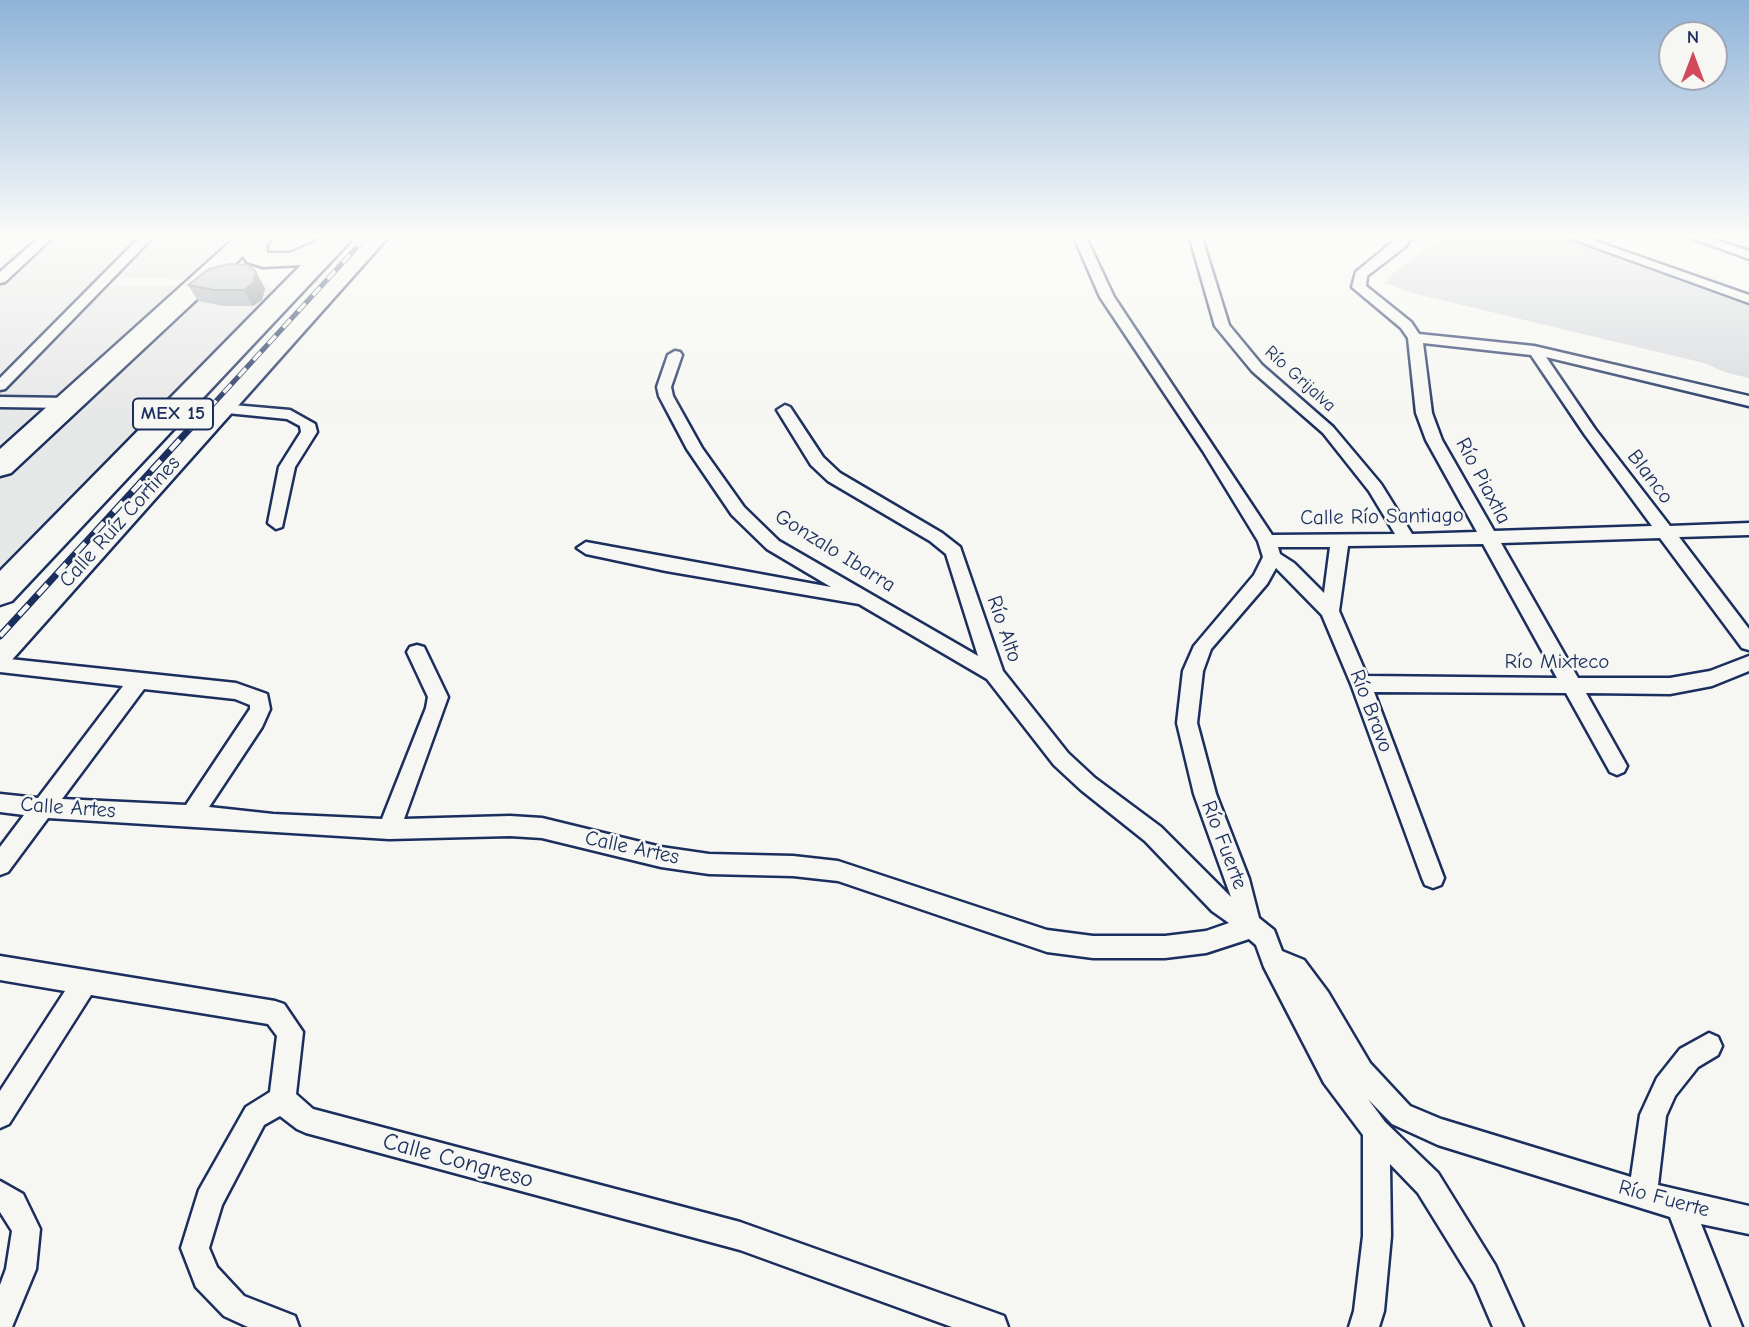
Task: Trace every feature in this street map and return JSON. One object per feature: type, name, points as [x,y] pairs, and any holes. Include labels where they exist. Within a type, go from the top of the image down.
[{"type":"highway","points":[[0,466],[183,297]]},
{"type":"highway","name":"MEX 15","points":[[0,592],[282,298]]},
{"type":"street","points":[[0,386],[88,297]]},
{"type":"street","name":"Calle Ruíz Cortines","points":[[0,654],[324,297]]},
{"type":"street","points":[[1107,297],[1210,450],[1269,549],[1330,611]]},
{"type":"street","name":"Río Grijalva","points":[[1213,297],[1222,326],[1257,368],[1328,430],[1375,488],[1407,540]]},
{"type":"street","points":[[1371,297],[1406,325],[1415,338],[1534,350],[1577,358],[1749,401]]},
{"type":"street","name":"Río Piaxtla","points":[[1415,338],[1424,413],[1434,440],[1617,766]]},
{"type":"street","name":"Blanco","points":[[1534,350],[1665,532],[1743,624],[1749,643]]},
{"type":"street","name":"Gonzalo Ibarra","points":[[675,355],[667,372],[664,387],[666,396],[695,449],[737,511],[773,545],[994,674]]},
{"type":"street","points":[[0,402],[68,403]]},
{"type":"street","points":[[222,409],[290,415],[307,424],[309,432],[287,467],[276,523]]},
{"type":"street","name":"Río Alto","points":[[785,410],[817,461],[834,477],[936,537],[954,551],[994,674],[1061,760],[1112,804],[1153,834],[1220,903],[1249,925]]},
{"type":"street","name":"Calle Río Santiago","points":[[1269,549],[1340,540],[1487,538],[1749,528]]},
{"type":"street","points":[[1330,611],[1340,540]]},
{"type":"street","points":[[586,548],[666,565],[868,600]]},
{"type":"street","name":"Río Fuerte","points":[[1269,549],[1261,579],[1203,646],[1193,671],[1187,723],[1205,794],[1238,879],[1249,925],[1266,938],[1273,959],[1295,968],[1319,1001],[1361,1072],[1401,1115],[1438,1132],[1643,1195],[1680,1206],[1749,1220]]},
{"type":"street","name":"Río Bravo","points":[[1330,611],[1361,684],[1433,878]]},
{"type":"street","points":[[389,829],[438,697],[417,652]]},
{"type":"street","name":"Río Mixteco","points":[[1361,684],[1692,684],[1749,663]]},
{"type":"street","points":[[0,665],[236,691],[260,700],[255,721],[192,815]]},
{"type":"street","points":[[0,865],[139,680]]},
{"type":"street","name":"Calle Artes","points":[[0,803],[42,808],[192,815],[273,824],[389,829],[510,826],[542,828],[661,857],[709,864],[793,866],[838,872],[1047,941],[1093,947],[1165,947],[1206,942],[1240,931],[1249,925]]},
{"type":"street","points":[[1273,959],[1334,1074],[1376,1131],[1428,1183],[1485,1275],[1508,1327]]},
{"type":"street","points":[[0,968],[275,1013],[290,1032],[282,1100],[255,1116],[209,1200],[195,1248],[206,1277],[234,1306],[284,1327]]},
{"type":"street","points":[[0,1115],[86,980]]},
{"type":"street","points":[[1643,1195],[1653,1115],[1666,1087],[1689,1058],[1709,1046]]},
{"type":"street","name":"Calle Congreso","points":[[282,1100],[306,1120],[740,1236],[993,1327]]},
{"type":"street","points":[[1364,1327],[1369,1311],[1377,1236],[1376,1131]]},
{"type":"street","points":[[0,1195],[13,1204],[26,1229],[21,1269],[0,1321]]},
{"type":"street","points":[[1680,1206],[1727,1327]]},
{"type":"shaded area","points":[[0,297],[95,297],[0,378]]},
{"type":"shaded area","points":[[95,297],[268,297],[0,567],[0,391]]},
{"type":"shaded area","points":[[1428,297],[1726,297],[1749,305],[1749,378],[1727,373],[1704,363]]},
{"type":"railway","points":[[194,425],[311,297]]},
{"type":"railway","points":[[0,636],[195,423]]}]
